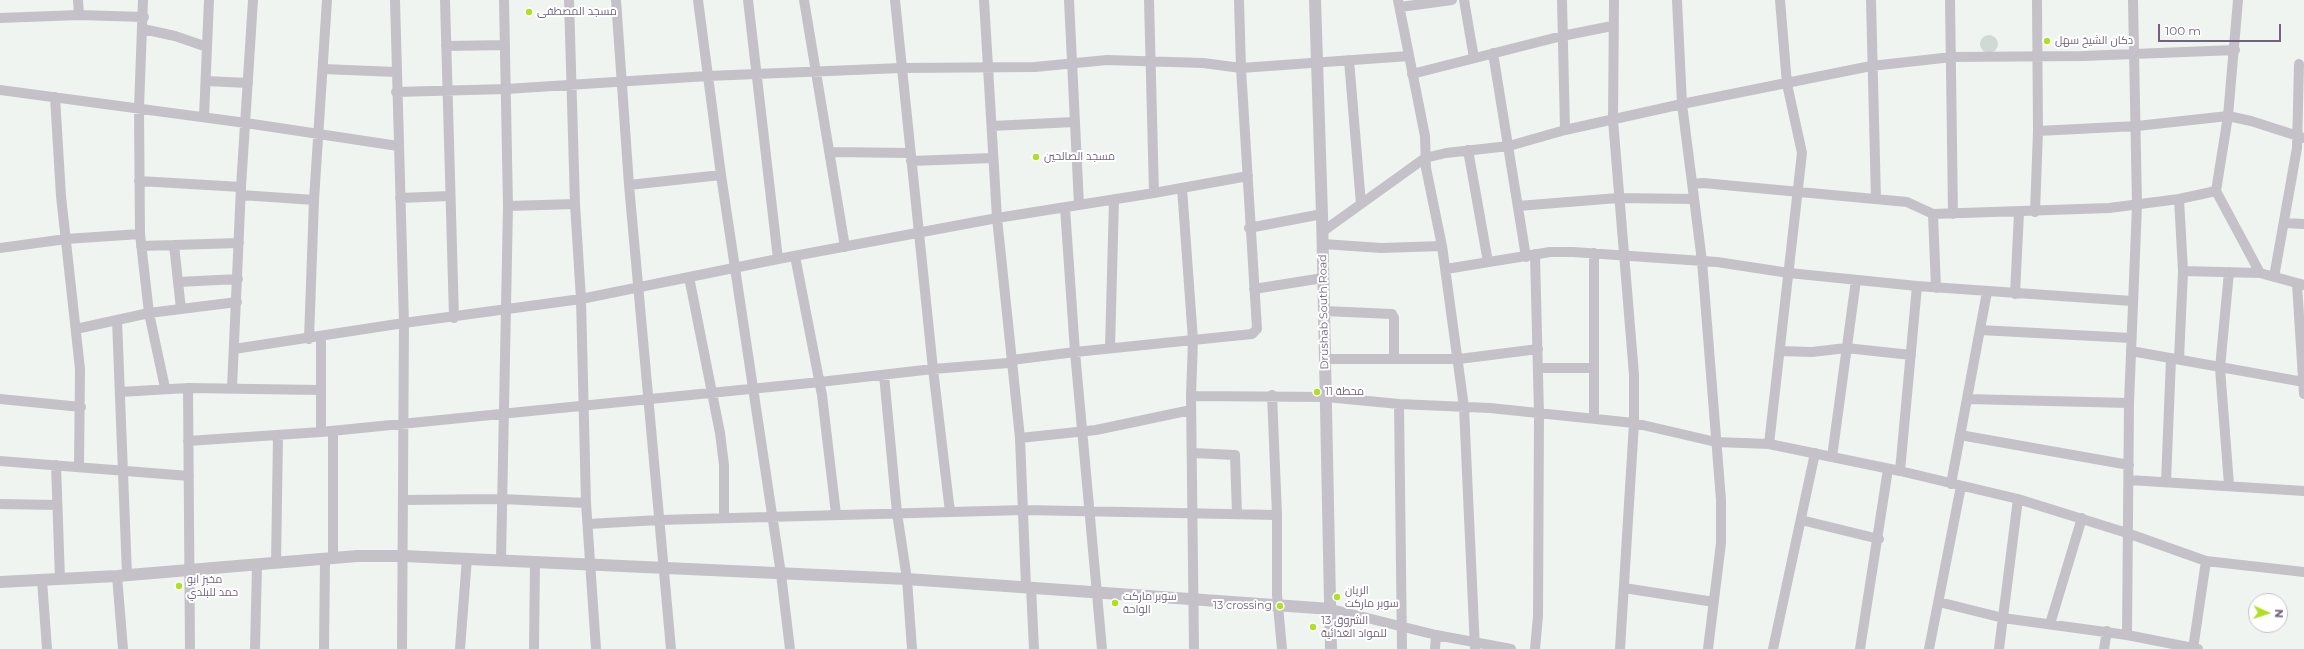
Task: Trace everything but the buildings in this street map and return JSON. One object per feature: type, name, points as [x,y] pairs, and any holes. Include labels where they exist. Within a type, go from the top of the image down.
[{"type":"street","points":[[78,0],[79,15]]},
{"type":"street","points":[[144,0],[144,29],[139,108],[140,234],[149,313],[165,388]]},
{"type":"street","points":[[204,117],[210,0]]},
{"type":"street","points":[[232,388],[241,191],[253,0]]},
{"type":"street","points":[[310,339],[314,200],[327,0]]},
{"type":"street","points":[[395,0],[396,92],[404,323],[402,649]]},
{"type":"street","points":[[445,0],[454,318]]},
{"type":"street","points":[[501,560],[502,414],[508,206],[504,0]]},
{"type":"street","points":[[569,0],[575,204],[581,299],[586,503],[596,649]]},
{"type":"street","points":[[616,0],[629,186],[671,649]]},
{"type":"street","points":[[698,0],[721,175],[781,574],[790,649]]},
{"type":"street","points":[[748,0],[778,259]]},
{"type":"street","points":[[804,0],[818,72],[845,247]]},
{"type":"street","points":[[895,0],[933,369],[950,512]]},
{"type":"street","points":[[984,0],[997,218],[1020,438],[1028,587],[1034,649]]},
{"type":"street","points":[[1069,0],[1079,205]]},
{"type":"street","points":[[1149,0],[1152,60],[1154,193]]},
{"type":"street","points":[[188,441],[278,436],[584,406],[933,369],[1008,363],[1012,360],[1075,352],[1252,334],[1256,332],[1248,176],[1240,68],[1239,0]]},
{"type":"street","name":"Drushab South Road","points":[[1315,0],[1322,214],[1331,649]]},
{"type":"street","points":[[1452,0],[1399,4],[1425,136],[1425,158],[1446,269],[1464,407],[1474,646]]},
{"type":"street","points":[[1464,0],[1474,58]]},
{"type":"street","points":[[1562,0],[1565,130]]},
{"type":"street","points":[[1614,0],[1612,26],[1613,120],[1618,198],[1634,375],[1634,423],[1620,649]]},
{"type":"street","points":[[1677,0],[1682,104],[1702,262],[1710,404],[1716,442],[1722,522],[1708,649]]},
{"type":"street","points":[[1769,444],[1802,153],[1787,84],[1780,0]]},
{"type":"street","points":[[1871,0],[1871,66],[1876,199]]},
{"type":"street","points":[[1950,0],[1953,214]]},
{"type":"street","points":[[2035,212],[2038,131],[2036,55],[2037,0]]},
{"type":"street","points":[[2127,635],[2129,565],[2127,533],[2130,480],[2129,402],[2137,205],[2137,126],[2133,53],[2133,0]]},
{"type":"street","points":[[2238,0],[2235,50],[2228,116],[2216,191],[2260,273]]},
{"type":"street","points":[[0,18],[79,15],[144,17]]},
{"type":"street","points":[[1412,74],[1562,36],[1612,26]]},
{"type":"street","points":[[144,29],[175,36],[207,48]]},
{"type":"street","points":[[446,46],[505,45]]},
{"type":"street","points":[[1322,238],[1361,204],[1425,158],[1468,150],[1509,146],[1565,130],[1682,104],[1871,66],[1952,58],[2036,55],[2083,56],[2235,50]]},
{"type":"street","points":[[1493,53],[1518,206],[1531,256],[1538,349],[1538,616],[1535,649]]},
{"type":"street","points":[[396,92],[571,86],[708,76],[901,68],[988,66],[1041,67],[1072,62],[1152,60],[1203,63],[1240,68],[1316,61],[1409,56]]},
{"type":"street","points":[[1349,60],[1361,204]]},
{"type":"street","points":[[2274,276],[2301,137],[2299,64]]},
{"type":"street","points":[[323,69],[396,72]]},
{"type":"street","points":[[206,81],[248,83]]},
{"type":"street","points":[[0,90],[204,117],[398,146]]},
{"type":"street","points":[[55,97],[66,239],[76,329],[81,407],[79,466]]},
{"type":"street","points":[[2038,131],[2137,126],[2228,116],[2251,120],[2301,137]]},
{"type":"street","points":[[992,126],[1074,122]]},
{"type":"street","points":[[1468,150],[1488,262]]},
{"type":"street","points":[[830,152],[911,157],[993,158]]},
{"type":"street","points":[[629,186],[721,175]]},
{"type":"street","points":[[234,349],[310,339],[404,323],[454,318],[581,299],[735,267],[919,232],[1248,176]]},
{"type":"street","points":[[139,181],[314,200]]},
{"type":"street","points":[[1693,184],[1703,183],[1907,202],[1933,214],[2019,213],[2137,205],[2179,199],[2216,191]]},
{"type":"street","points":[[1182,188],[1193,340],[1191,410],[1193,454],[1192,599],[1194,649]]},
{"type":"street","points":[[400,198],[450,196]]},
{"type":"street","points":[[1518,206],[1618,198],[1693,199]]},
{"type":"street","points":[[2166,482],[2183,271],[2179,199]]},
{"type":"street","points":[[1110,348],[1114,200]]},
{"type":"street","points":[[508,206],[575,204]]},
{"type":"street","points":[[1065,208],[1075,352],[1102,649]]},
{"type":"street","points":[[2015,294],[2019,213]]},
{"type":"street","points":[[1250,228],[1322,214]]},
{"type":"street","points":[[1933,214],[1936,288]]},
{"type":"street","points":[[2284,223],[2304,224]]},
{"type":"street","points":[[0,248],[66,239],[140,234]]},
{"type":"street","points":[[1322,238],[1381,248],[1442,246]]},
{"type":"street","points":[[141,246],[239,243]]},
{"type":"street","points":[[174,245],[181,309]]},
{"type":"street","points":[[1446,269],[1558,252],[1594,253],[1735,264],[1856,280],[1936,288],[2132,301]]},
{"type":"street","points":[[1594,253],[1594,419]]},
{"type":"street","points":[[795,256],[820,382],[836,514]]},
{"type":"street","points":[[2183,271],[2260,273],[2301,284],[2304,394]]},
{"type":"street","points":[[2229,272],[2220,368],[2229,485]]},
{"type":"street","points":[[689,277],[712,393],[724,464],[724,518]]},
{"type":"street","points":[[1254,289],[1323,278]]},
{"type":"street","points":[[178,282],[238,279]]},
{"type":"street","points":[[1832,457],[1856,280]]},
{"type":"street","points":[[1900,471],[1917,286]]},
{"type":"street","points":[[1929,649],[1939,602],[1956,485],[1960,435],[1987,292]]},
{"type":"street","points":[[76,329],[149,313],[237,302]]},
{"type":"street","points":[[1324,311],[1392,314],[1394,318],[1394,358]]},
{"type":"street","points":[[117,320],[124,470],[122,576],[123,649]]},
{"type":"street","points":[[1980,330],[2131,338]]},
{"type":"street","points":[[321,337],[321,432]]},
{"type":"street","points":[[1780,351],[1812,352],[1846,348],[1911,355]]},
{"type":"street","points":[[1325,359],[1458,359],[1538,349]]},
{"type":"street","points":[[2131,351],[2304,382]]},
{"type":"street","points":[[1538,368],[1594,368]]},
{"type":"street","points":[[884,375],[897,513],[907,579],[912,649]]},
{"type":"street","points":[[120,392],[165,388],[320,390]]},
{"type":"street","points":[[188,388],[190,649]]},
{"type":"street","points":[[1191,396],[1272,395],[1326,397],[1398,404],[1464,407],[1634,423],[1716,442],[1769,444],[1900,471],[2018,499],[2082,518],[2206,561],[2304,572]]},
{"type":"street","points":[[1272,395],[1277,515],[1278,606],[1282,649]]},
{"type":"street","points":[[0,399],[81,407]]},
{"type":"street","points":[[1967,399],[2129,402]]},
{"type":"street","points":[[1398,404],[1402,649]]},
{"type":"street","points":[[1020,438],[1083,432],[1191,410]]},
{"type":"street","points":[[324,649],[329,559],[333,431]]},
{"type":"street","points":[[1960,435],[2129,466]]},
{"type":"street","points":[[276,563],[278,436]]},
{"type":"street","points":[[1772,649],[1815,453]]},
{"type":"street","points":[[1193,454],[1235,455],[1237,514]]},
{"type":"street","points":[[0,461],[79,466],[188,476]]},
{"type":"street","points":[[56,465],[60,579]]},
{"type":"street","points":[[1860,649],[1879,539],[1888,469]]},
{"type":"street","points":[[2130,480],[2229,485],[2304,491]]},
{"type":"street","points":[[2000,649],[2018,499]]},
{"type":"street","points":[[403,500],[502,500],[586,503]]},
{"type":"street","points":[[0,504],[57,505]]},
{"type":"street","points":[[588,524],[836,514],[1024,510],[1277,515]]},
{"type":"street","points":[[2050,624],[2082,518]]},
{"type":"street","points":[[1801,520],[1879,539]]},
{"type":"street","points":[[0,582],[122,576],[329,559],[403,556],[467,558],[664,569],[907,579],[1331,609],[1474,646],[1511,649]]},
{"type":"street","points":[[460,649],[467,558]]},
{"type":"street","points":[[1939,602],[2003,618],[2127,635],[2194,649],[2206,561]]},
{"type":"street","points":[[534,649],[535,562]]},
{"type":"street","points":[[255,649],[257,565]]},
{"type":"street","points":[[42,580],[47,649]]},
{"type":"street","points":[[1624,588],[1714,602]]},
{"type":"street","points":[[2104,649],[2106,632]]},
{"type":"street","points":[[1435,649],[1436,635]]},
{"type":"shaded area","points":[[1989,35],[1995,38],[1998,44],[1995,50],[1989,53],[1983,50],[1980,44],[1983,38]]},
{"type":"place","name":"مسجد المصطفى","points":[[529,12]]},
{"type":"place","name":"دكان الشيخ سهل","points":[[2047,41]]},
{"type":"place","name":"مسجد الصالحين","points":[[1036,157]]},
{"type":"place","name":"محطة 11","points":[[1317,392]]},
{"type":"place","name":"مخبز ابو حمد للبلدي","points":[[179,586]]},
{"type":"place","name":"الريان سوبر ماركت","points":[[1337,597]]},
{"type":"place","name":"سوبر ماركت الواحة","points":[[1115,603]]},
{"type":"place","name":"13 crossing","points":[[1280,606]]},
{"type":"place","name":"الشروق 13 للمواد الغذائية","points":[[1313,627]]}]
